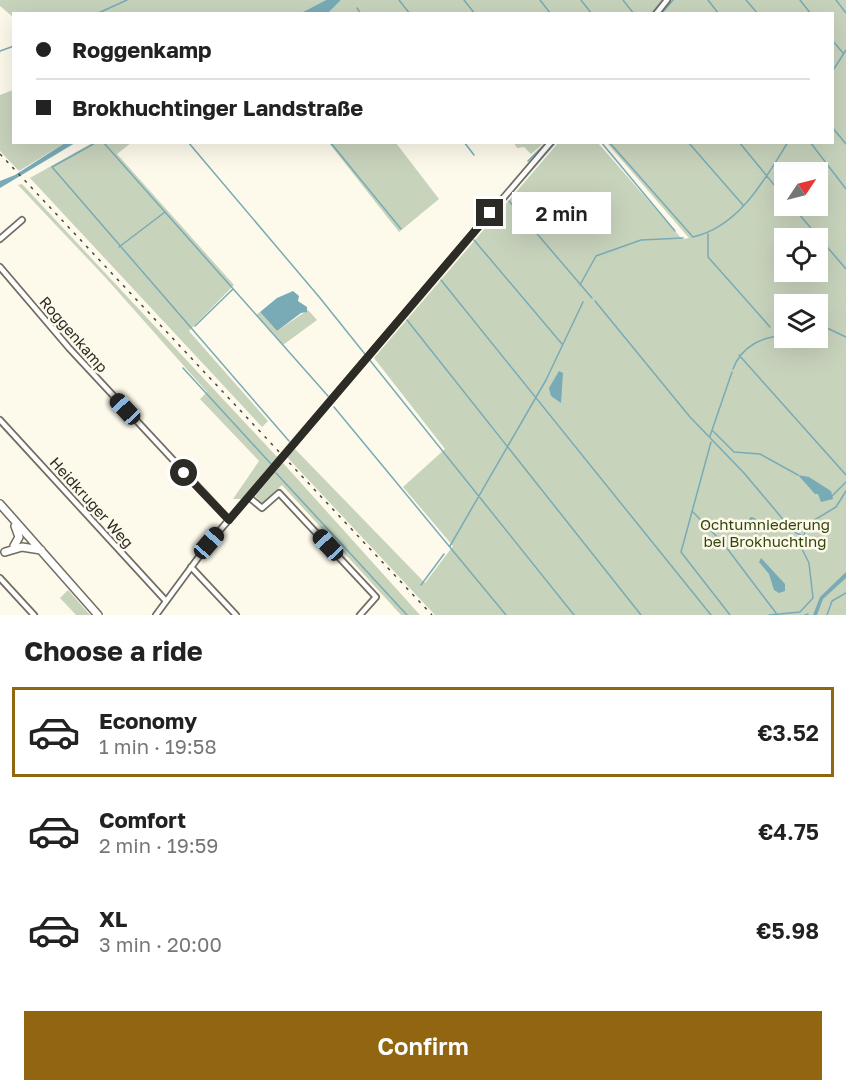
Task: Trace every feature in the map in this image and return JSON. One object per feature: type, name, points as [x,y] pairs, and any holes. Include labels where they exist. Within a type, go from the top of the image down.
[{"type":"main road","points":[[0,502],[12,520],[19,537],[18,546]]},
{"type":"main road","points":[[0,502],[98,615]]},
{"type":"main road","points":[[12,520],[32,539]]},
{"type":"main road","points":[[2,553],[32,539]]},
{"type":"main road","points":[[18,546],[41,550]]},
{"type":"street","points":[[658,12],[668,0]]},
{"type":"street","points":[[156,615],[229,520],[549,144]]},
{"type":"street","points":[[0,239],[22,220]]},
{"type":"street","name":"Roggenkamp","points":[[0,267],[69,348],[229,520]]},
{"type":"street","name":"Heidkruger Weg","points":[[0,420],[166,600]]},
{"type":"street","points":[[250,498],[262,508],[279,493],[376,597],[360,615]]},
{"type":"street","points":[[191,567],[236,615]]},
{"type":"street","points":[[0,578],[32,614]]},
{"type":"green space","points":[[0,0],[326,0],[303,12],[12,12],[12,16],[0,6]]},
{"type":"green space","name":"Ochtumniederung bei Brokhuchting","points":[[341,0],[846,0],[846,615],[435,615],[287,457],[295,449],[425,583],[453,546],[403,487],[445,449],[374,358],[557,144],[599,144],[682,239],[689,238],[608,144],[834,144],[834,12],[329,12]]},
{"type":"green space","points":[[12,90],[12,144],[63,144],[19,171],[0,151],[0,95]]},
{"type":"green space","points":[[90,144],[130,144],[117,154],[234,285],[189,331],[268,421],[262,427],[30,178]]},
{"type":"green space","points":[[330,144],[397,144],[439,199],[399,232]]},
{"type":"green space","points":[[515,144],[543,144],[531,154],[524,147],[517,148]]},
{"type":"green space","points":[[22,184],[279,459],[245,499],[233,499],[259,461],[200,399],[207,392],[105,277],[18,185]]},
{"type":"green space","points":[[308,310],[317,320],[283,345],[256,315],[260,312],[277,331]]},
{"type":"green space","points":[[283,463],[420,615],[401,615],[282,485],[262,503],[255,496]]},
{"type":"green space","points":[[68,590],[90,615],[76,615],[60,598]]},
{"type":"water","points":[[326,0],[341,0],[329,12],[303,12]]},
{"type":"water","points":[[63,144],[73,144],[0,188],[0,181],[15,175]]},
{"type":"water","points":[[293,291],[299,296],[298,301],[307,307],[307,312],[301,313],[277,331],[260,312],[277,298]]},
{"type":"water","points":[[559,371],[563,373],[561,403],[551,396],[549,388]]},
{"type":"water","points":[[798,475],[809,477],[831,491],[833,499],[821,502],[818,494],[815,494]]},
{"type":"water","points":[[751,517],[755,518],[758,530],[756,534],[743,525]]},
{"type":"water","points":[[761,558],[785,584],[785,591],[779,593],[774,590],[769,574],[759,562]]},
{"type":"water","points":[[846,572],[846,578],[823,599],[817,615],[813,615],[820,597]]},
{"type":"waterway","points":[[100,12],[127,0]]},
{"type":"waterway","points":[[399,0],[408,12]]},
{"type":"waterway","points":[[464,0],[473,12]]},
{"type":"waterway","points":[[540,0],[549,12]]},
{"type":"waterway","points":[[581,0],[590,12]]},
{"type":"waterway","points":[[623,0],[632,12]]},
{"type":"waterway","points":[[653,12],[663,0]]},
{"type":"waterway","points":[[663,12],[673,0]]},
{"type":"waterway","points":[[708,0],[717,12]]},
{"type":"waterway","points":[[746,0],[756,12]]},
{"type":"waterway","points":[[800,0],[809,12]]},
{"type":"waterway","points":[[836,0],[846,13]]},
{"type":"waterway","points":[[357,8],[360,12]]},
{"type":"waterway","points":[[834,42],[843,53]]},
{"type":"waterway","points":[[0,51],[12,47]]},
{"type":"waterway","points":[[834,69],[846,50]]},
{"type":"waterway","points":[[834,129],[846,144]]},
{"type":"waterway","points":[[93,144],[52,167],[289,441]]},
{"type":"waterway","points":[[105,144],[328,396]]},
{"type":"waterway","points":[[190,144],[320,298],[574,615]]},
{"type":"waterway","points":[[332,144],[401,229]]},
{"type":"waterway","points":[[466,144],[474,155]]},
{"type":"waterway","points":[[528,161],[545,144]]},
{"type":"waterway","points":[[495,212],[554,144]]},
{"type":"waterway","points":[[603,144],[675,231]]},
{"type":"waterway","points":[[611,144],[693,237],[709,232],[737,212],[760,186],[787,144]]},
{"type":"waterway","points":[[690,144],[743,205]]},
{"type":"waterway","points":[[741,144],[774,185]]},
{"type":"waterway","points":[[812,144],[846,189]]},
{"type":"waterway","points":[[509,201],[592,298]]},
{"type":"waterway","points":[[119,247],[165,212]]},
{"type":"waterway","points":[[801,216],[846,269]]},
{"type":"waterway","points":[[708,234],[708,257],[770,327]]},
{"type":"waterway","points":[[580,285],[596,256],[641,240],[683,238]]},
{"type":"waterway","points":[[474,240],[562,344]]},
{"type":"waterway","points":[[441,280],[711,615]]},
{"type":"waterway","points":[[195,326],[233,289]]},
{"type":"waterway","points":[[595,301],[690,417],[744,473],[792,530],[805,538]]},
{"type":"waterway","points":[[450,546],[546,380],[583,302]]},
{"type":"waterway","points":[[407,320],[641,615]]},
{"type":"waterway","points":[[828,328],[846,337]]},
{"type":"waterway","points":[[733,369],[741,355],[753,344],[774,337]]},
{"type":"waterway","points":[[739,355],[846,475]]},
{"type":"waterway","points":[[183,368],[272,465]]},
{"type":"waterway","points":[[710,436],[732,372]]},
{"type":"waterway","points":[[334,407],[506,615]]},
{"type":"waterway","points":[[713,431],[734,452],[760,454],[798,475]]},
{"type":"waterway","points":[[711,442],[681,552],[730,615]]},
{"type":"waterway","points":[[276,473],[407,615]]},
{"type":"waterway","points":[[832,496],[846,482]]},
{"type":"waterway","points":[[769,615],[800,612],[813,598],[809,563],[802,549],[806,525],[836,507],[846,491]]},
{"type":"waterway","points":[[693,512],[723,543],[776,613]]},
{"type":"waterway","points":[[421,585],[444,554]]},
{"type":"waterway","points":[[827,615],[832,601],[846,593]]},
{"type":"railway","points":[[0,154],[432,615]]},
{"type":"route","points":[[184,473],[229,520],[490,213]]}]
